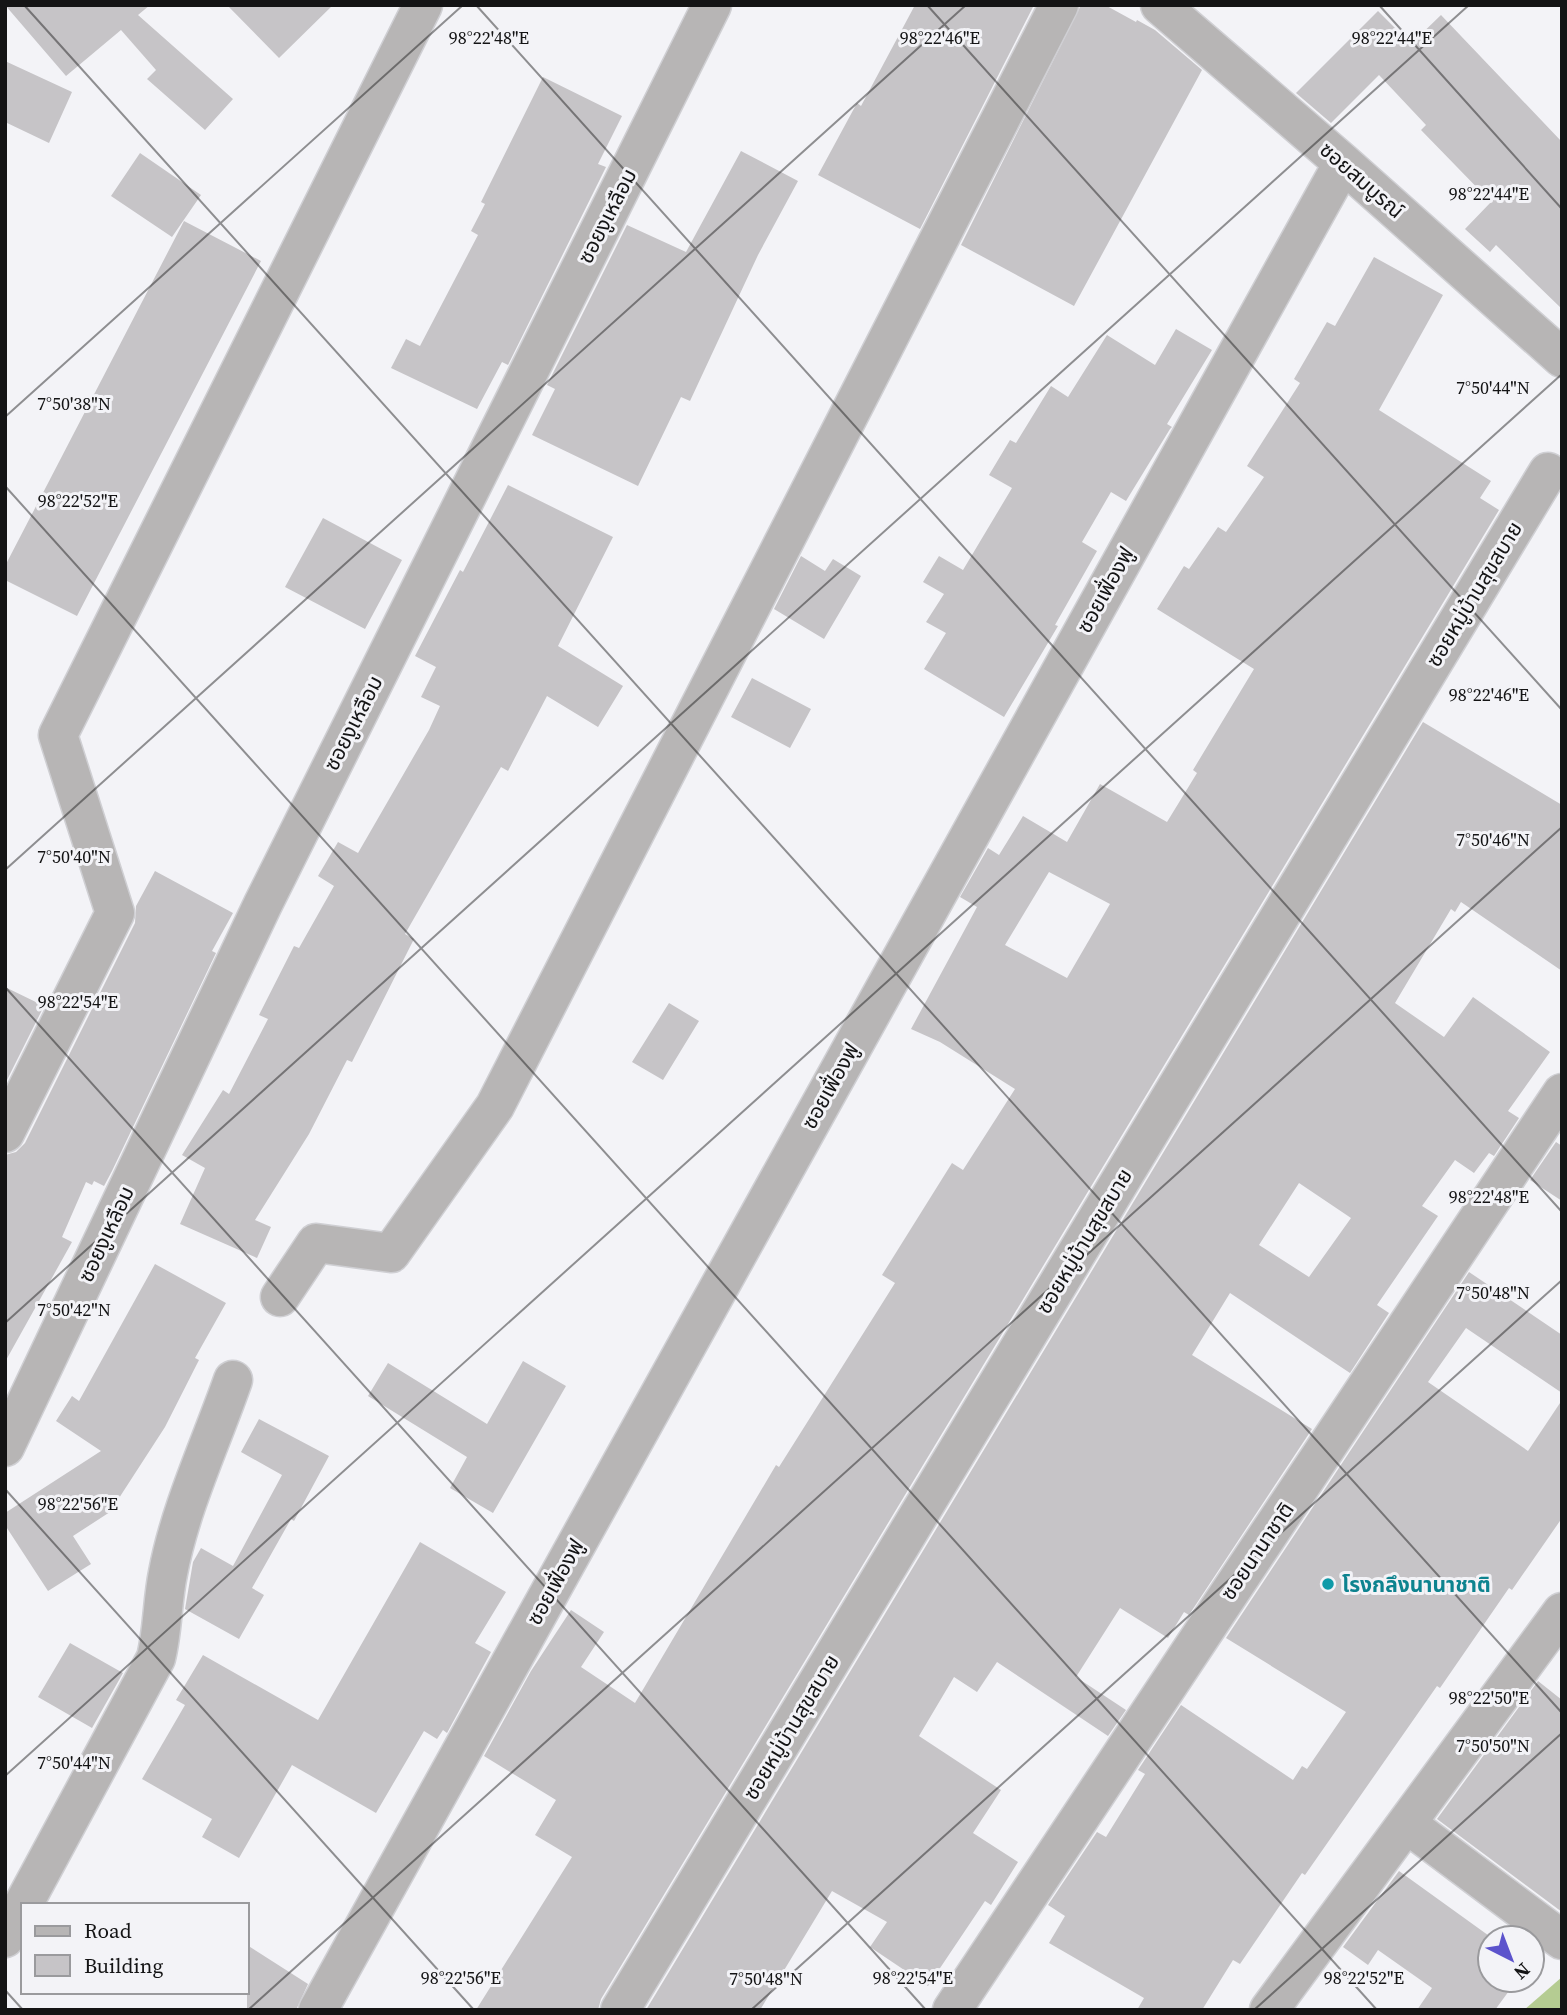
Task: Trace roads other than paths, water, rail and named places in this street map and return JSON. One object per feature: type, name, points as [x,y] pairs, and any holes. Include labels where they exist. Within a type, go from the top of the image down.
[{"type":"street","points":[[5,1133],[115,913],[58,735],[423,5]]},
{"type":"street","name":"ซอยงูเหลือม","points":[[5,1447],[263,904],[712,5]]},
{"type":"street","points":[[280,1297],[316,1243],[391,1253],[495,1106],[1059,5]]},
{"type":"street","name":"ซอยสมบูรณ์","points":[[1160,5],[1562,358]]},
{"type":"street","name":"ซอยเฟื่องฟู","points":[[318,2010],[1343,163]]},
{"type":"street","name":"ซอยหมู่บ้านสุขสบาย","points":[[620,2010],[1548,472]]},
{"type":"street","name":"ซอยนานาชาติ","points":[[952,2010],[1562,1093]]},
{"type":"street","points":[[24,1903],[156,1658],[163,1633],[167,1575],[177,1537],[233,1380]]},
{"type":"street","points":[[1269,2010],[1407,1824],[1556,1632]]},
{"type":"street","points":[[1407,1824],[1562,1940]]},
{"type":"street","points":[[5,1938],[21,1909]]},
{"type":"place","name":"โรงกลึงนานาชาติ","points":[[1328,1584]]}]
